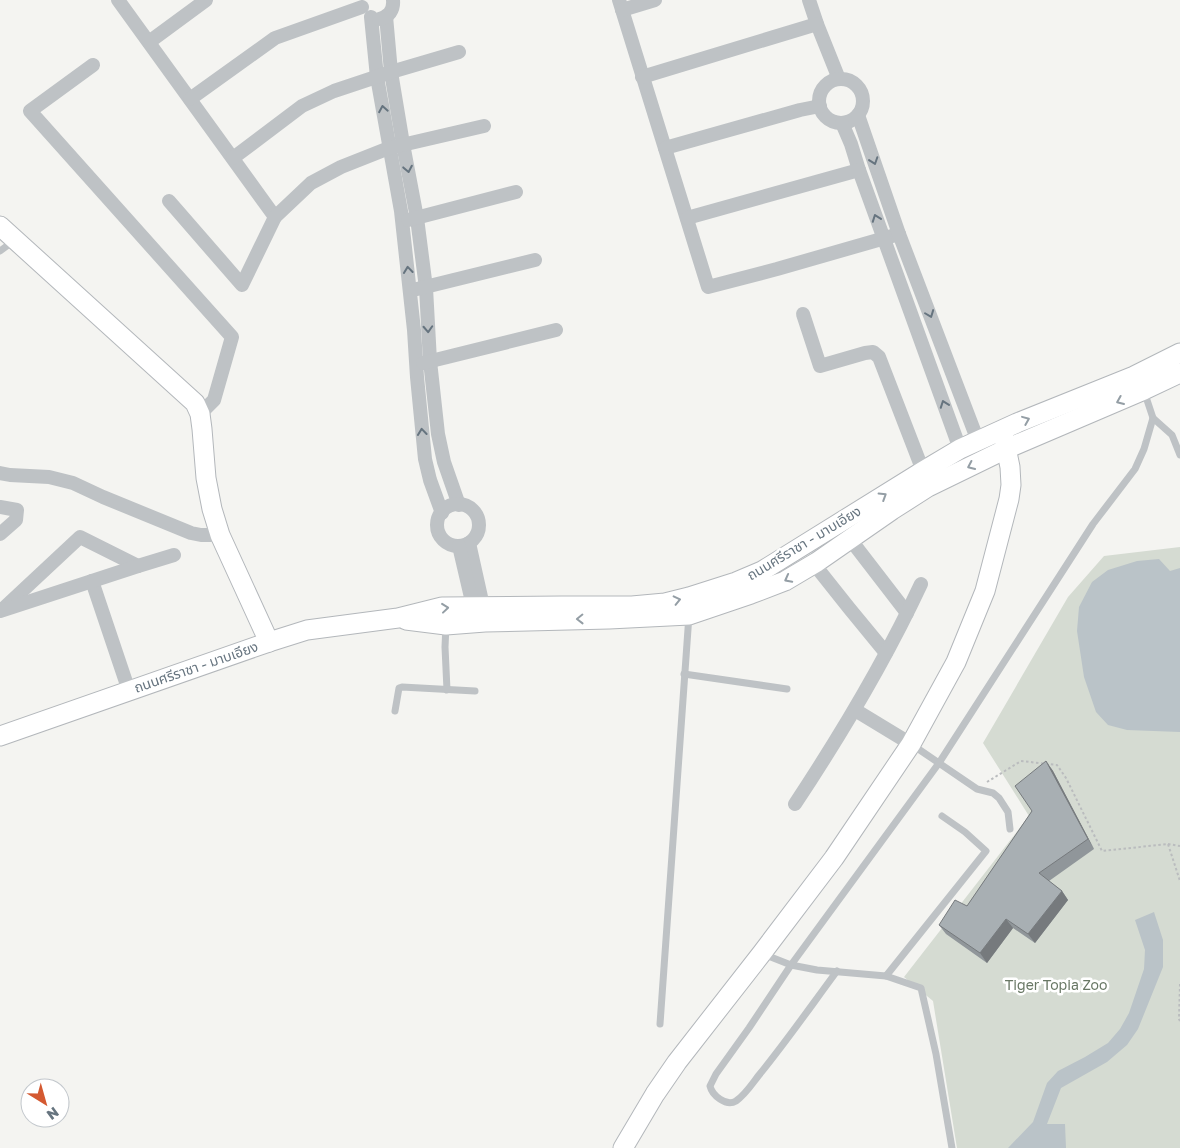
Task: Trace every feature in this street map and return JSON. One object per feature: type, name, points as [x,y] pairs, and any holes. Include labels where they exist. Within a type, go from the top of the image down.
[{"type":"main road","points":[[0,226],[194,403],[200,414],[206,478],[212,510],[220,535],[269,642]]},
{"type":"main road","name":"ถนนศรีราชา - มาบเอียง","points":[[0,736],[308,630],[398,618],[442,607],[479,614],[609,619],[689,615],[771,587],[793,577],[928,487],[1139,383],[1180,353]]},
{"type":"main road","name":"ถนนศรีราชา - มาบเอียง","points":[[398,618],[446,625],[479,614],[632,606],[666,603],[690,597],[736,582],[762,571],[960,449],[1003,430],[1139,383],[1180,373]]},
{"type":"main road","points":[[624,1148],[655,1094],[677,1062],[834,858],[911,744],[956,662],[985,591],[1009,499],[1011,485],[1010,466],[1003,430]]},
{"type":"street","points":[[118,0],[275,217]]},
{"type":"street","points":[[149,42],[206,0]]},
{"type":"street","points":[[365,8],[376,19],[386,16],[393,8],[393,0]]},
{"type":"street","points":[[655,0],[620,5],[708,287],[899,234]]},
{"type":"street","points":[[809,0],[840,80]]},
{"type":"street","points":[[190,99],[275,38],[365,8]]},
{"type":"street","points":[[365,8],[402,221],[414,330],[444,462],[459,504]]},
{"type":"street","points":[[386,16],[391,72],[417,218],[426,288],[422,438],[430,480],[442,513]]},
{"type":"street","points":[[642,76],[817,24]]},
{"type":"street","points":[[233,158],[302,106],[334,92],[391,72],[459,52]]},
{"type":"street","points":[[93,65],[30,111],[232,337],[214,400],[200,414]]},
{"type":"street","points":[[847,80],[854,83],[862,95],[862,109],[858,115],[852,120],[842,123],[830,120],[824,115],[820,106],[820,96],[823,89],[832,81],[847,80]]},
{"type":"street","points":[[665,148],[820,106]]},
{"type":"street","points":[[858,115],[899,234],[978,441]]},
{"type":"street","points":[[842,123],[960,449]]},
{"type":"street","points":[[169,201],[242,285],[275,217],[311,183],[341,167],[389,148],[484,126]]},
{"type":"street","points":[[687,218],[859,170]]},
{"type":"street","points":[[402,221],[516,192]]},
{"type":"street","points":[[410,290],[426,288],[535,260]]},
{"type":"street","points":[[803,314],[820,366],[865,352],[873,352],[879,357],[923,471]]},
{"type":"street","points":[[423,363],[556,330]]},
{"type":"street","points":[[427,468],[444,462]]},
{"type":"street","points":[[0,473],[49,477],[73,483],[191,533],[220,535]]},
{"type":"street","points":[[453,505],[465,505],[470,508],[478,518],[479,530],[476,536],[464,545],[452,545],[442,538],[438,532],[439,518],[442,513],[453,505]]},
{"type":"street","points":[[0,507],[17,510],[16,520],[0,534]]},
{"type":"street","points":[[1,611],[80,537],[138,566]]},
{"type":"street","points":[[850,539],[907,613]]},
{"type":"street","points":[[464,545],[479,614]]},
{"type":"street","points":[[1,611],[174,555]]},
{"type":"street","points":[[814,564],[886,653]]},
{"type":"street","points":[[92,581],[129,691]]},
{"type":"street","points":[[795,804],[830,752],[855,710],[921,584]]},
{"type":"street","points":[[855,710],[911,744]]},
{"type":"lane","points":[[0,251],[15,240]]},
{"type":"lane","points":[[1139,383],[1153,418],[1172,435],[1180,455]]},
{"type":"lane","points":[[837,971],[742,1096],[733,1103],[724,1102],[715,1095],[710,1087],[712,1082],[791,965],[938,763],[1093,524],[1134,470],[1144,449],[1153,418]]},
{"type":"lane","points":[[660,1024],[689,615]]},
{"type":"lane","points":[[446,625],[445,647],[448,690]]},
{"type":"lane","points":[[684,674],[787,689]]},
{"type":"lane","points":[[395,711],[400,687],[474,691]]},
{"type":"lane","points":[[911,744],[977,789],[993,793],[999,798],[1008,812],[1010,828]]},
{"type":"lane","points":[[886,976],[986,851],[965,832],[942,816]]},
{"type":"lane","points":[[762,953],[791,965],[818,970],[886,976],[920,988],[936,1054],[952,1148]]},
{"type":"path","points":[[977,789],[1021,761],[1057,765],[1066,778],[1102,851],[1168,844],[1180,846]]},
{"type":"path","points":[[1168,844],[1180,881]]},
{"type":"path","points":[[1180,984],[1180,1021]]},
{"type":"green space","name":"Tiger Topia Zoo","points":[[1180,547],[1180,1148],[957,1148],[933,1001],[904,977],[1029,816],[983,743],[1068,597],[1104,556]]},
{"type":"shaded area","points":[[1159,559],[1170,571],[1180,568],[1180,732],[1127,730],[1108,725],[1096,712],[1084,677],[1077,631],[1079,607],[1092,582],[1108,570],[1137,561]]},
{"type":"shaded area","points":[[1154,912],[1163,940],[1163,967],[1138,1029],[1127,1045],[1107,1062],[1061,1088],[1047,1124],[1065,1124],[1066,1148],[1008,1148],[1033,1122],[1047,1083],[1058,1071],[1108,1043],[1120,1029],[1129,1013],[1144,969],[1145,950],[1135,920]]},
{"type":"building","points":[[1046,761],[1088,839],[1039,873],[1062,891],[1028,934],[1006,919],[980,953],[939,925],[955,900],[967,906],[1032,811],[1015,786]]}]
